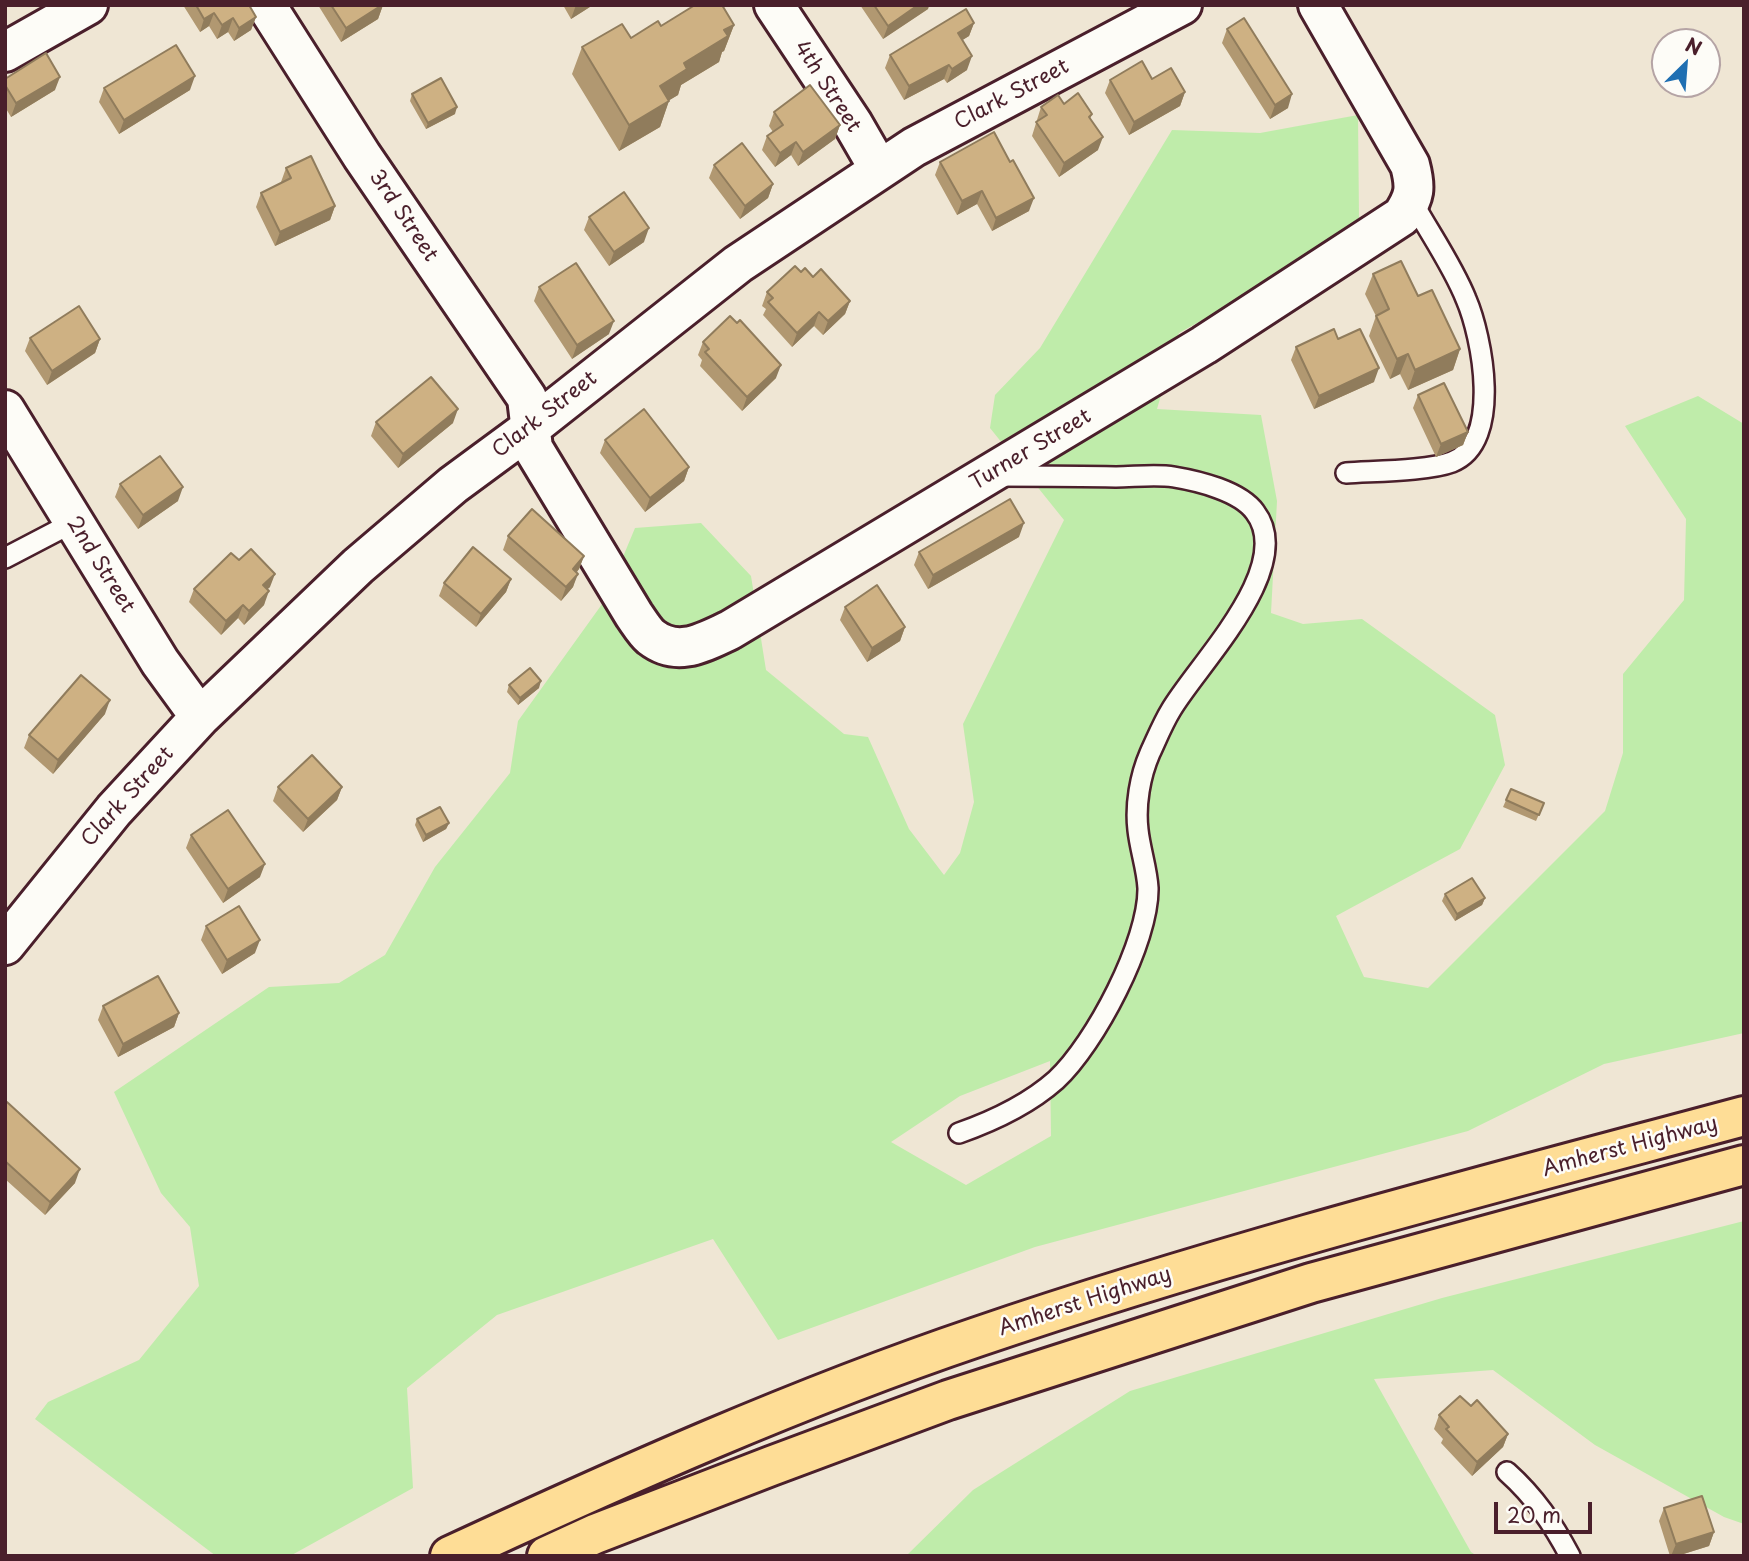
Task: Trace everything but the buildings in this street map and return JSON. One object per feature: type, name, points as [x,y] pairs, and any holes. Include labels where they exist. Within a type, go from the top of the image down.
[{"type":"highway","name":"Amherst Highway","points":[[450,1556],[790,1406],[976,1337],[1164,1276],[1744,1116]]},
{"type":"highway","points":[[547,1556],[596,1534],[771,1466],[948,1401],[1311,1283],[1744,1166]]},
{"type":"street","points":[[5,52],[88,5]]},
{"type":"street","name":"3rd Street","points":[[267,5],[362,156],[527,398],[529,429]]},
{"type":"street","name":"4th Street","points":[[774,5],[853,124],[879,169]]},
{"type":"street","name":"Clark Street","points":[[5,945],[114,810],[201,717],[358,566],[453,485],[529,429],[738,264],[879,169],[914,147],[1182,5]]},
{"type":"street","points":[[1318,5],[1410,165],[1415,182],[1412,201]]},
{"type":"street","name":"Turner Street","points":[[529,429],[533,447],[634,615],[651,637],[674,647],[694,647],[730,631],[1204,345],[1402,216],[1412,201]]},
{"type":"street","name":"2nd Street","points":[[5,410],[160,662],[201,717]]},
{"type":"lane","points":[[1346,473],[1432,466],[1454,461],[1470,449],[1479,430],[1484,407],[1484,368],[1476,331],[1466,298],[1412,201]]},
{"type":"lane","points":[[960,1133],[988,1123],[1036,1095],[1057,1079],[1089,1040],[1137,949],[1146,918],[1148,886],[1138,828],[1140,785],[1149,755],[1171,710],[1247,601],[1263,564],[1266,544],[1262,524],[1254,510],[1242,500],[1208,485],[1171,477],[988,476]]},
{"type":"lane","points":[[5,558],[74,522]]},
{"type":"lane","points":[[1507,1472],[1525,1488],[1551,1521],[1570,1556]]},
{"type":"green space","points":[[1358,115],[1359,218],[1274,280],[1179,333],[1157,409],[1261,415],[1277,501],[1271,613],[1303,624],[1362,619],[1495,715],[1505,765],[1460,849],[1336,916],[1364,977],[1428,988],[1605,811],[1623,753],[1623,674],[1684,600],[1686,519],[1625,426],[1698,396],[1744,424],[1744,1033],[1604,1064],[1468,1131],[1035,1247],[778,1340],[713,1239],[497,1315],[407,1388],[413,1488],[290,1556],[216,1556],[35,1419],[48,1402],[139,1360],[199,1286],[190,1227],[161,1193],[114,1092],[269,987],[339,983],[385,955],[435,867],[510,773],[518,721],[605,600],[635,528],[701,523],[751,576],[766,670],[844,734],[868,737],[909,829],[944,875],[960,853],[974,802],[963,724],[1064,520],[990,428],[995,395],[1040,348],[1172,130],[1260,133]],"holes":[[[1050,1061],[1051,1136],[966,1185],[891,1142],[960,1096]]]},
{"type":"green space","points":[[1744,1221],[1744,1524],[1724,1517],[1595,1445],[1493,1370],[1374,1379],[1471,1552],[1477,1556],[906,1556],[973,1490],[1130,1391],[1442,1298]]}]
